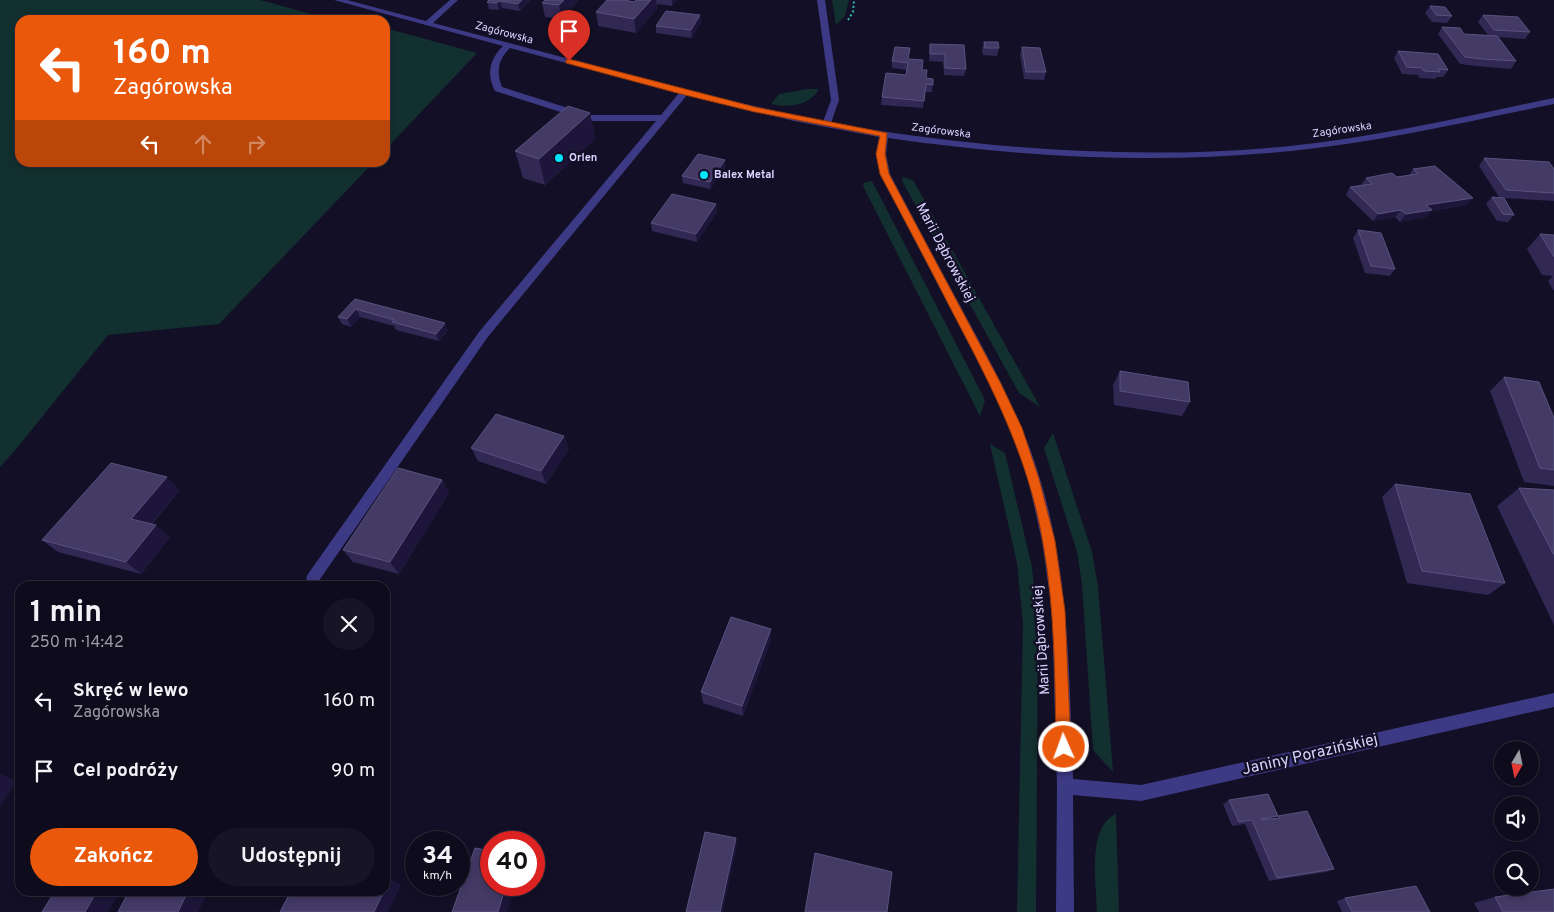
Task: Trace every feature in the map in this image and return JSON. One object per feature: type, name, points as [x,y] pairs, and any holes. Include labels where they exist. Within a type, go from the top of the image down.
[{"type":"street","name":"Zagórowska","points":[[338,0],[684,93],[826,125],[945,143],[1075,153],[1163,155],[1253,152],[1363,139],[1554,101]]},
{"type":"street","points":[[427,24],[454,0]]},
{"type":"street","points":[[821,0],[834,100],[826,125]]},
{"type":"street","points":[[508,45],[498,55],[492,73],[498,89],[589,118],[663,118]]},
{"type":"street","points":[[313,578],[483,335],[684,93]]},
{"type":"street","name":"Marii Dąbrowskiej","points":[[884,134],[880,154],[884,174],[995,382],[1017,428],[1034,479],[1049,541],[1059,611],[1065,786],[1065,912]]},
{"type":"street","name":"Janiny Porazińskiej","points":[[1065,786],[1141,793],[1554,700]]},
{"type":"green space","points":[[0,0],[260,0],[315,15],[15,15],[15,167],[369,167],[219,324],[108,335],[0,467]]},
{"type":"green space","points":[[832,0],[849,0],[845,16],[836,25]]},
{"type":"green space","points":[[390,29],[477,53],[390,145]]},
{"type":"green space","points":[[819,89],[810,99],[798,104],[785,106],[771,104],[779,94]]},
{"type":"green space","points":[[903,177],[913,180],[1040,407],[1019,393],[902,181]]},
{"type":"green space","points":[[872,181],[985,400],[980,416],[863,186],[864,183]]},
{"type":"green space","points":[[1053,433],[1092,552],[1098,586],[1113,772],[1093,750],[1082,584],[1077,552],[1044,448]]},
{"type":"green space","points":[[990,444],[1005,453],[1032,567],[1038,627],[1036,912],[1017,912],[1023,623],[1017,563]]},
{"type":"green space","points":[[1116,814],[1119,912],[1097,912],[1095,857],[1097,843],[1100,831],[1107,821]]},
{"type":"building","points":[[489,0],[522,0],[518,4],[500,1],[497,3],[487,2]]},
{"type":"building","points":[[545,0],[564,0],[559,5],[542,3]]},
{"type":"building","points":[[607,0],[634,2],[636,0],[651,0],[634,19],[596,12]]},
{"type":"building","points":[[1430,6],[1445,7],[1452,16],[1436,15]]},
{"type":"building","points":[[666,11],[700,15],[691,30],[656,26]]},
{"type":"building","points":[[1483,15],[1518,17],[1530,32],[1494,30]]},
{"type":"building","points":[[1442,27],[1460,28],[1464,34],[1497,36],[1516,61],[1465,57]]},
{"type":"building","points":[[984,42],[998,42],[999,48],[985,48]]},
{"type":"building","points":[[930,44],[964,45],[966,69],[945,68],[945,54],[930,54]]},
{"type":"building","points":[[895,47],[910,48],[908,59],[923,60],[922,70],[927,70],[926,78],[933,79],[933,85],[926,84],[924,101],[882,97],[886,73],[906,75],[908,63],[892,61]]},
{"type":"building","points":[[1022,47],[1040,48],[1046,72],[1026,72]]},
{"type":"building","points":[[1398,51],[1438,54],[1448,70],[1438,69],[1440,72],[1424,71],[1422,68],[1407,67]]},
{"type":"building","points":[[568,106],[590,113],[539,159],[515,151]]},
{"type":"building","points":[[698,154],[725,160],[710,182],[682,176]]},
{"type":"building","points":[[1484,158],[1549,162],[1554,169],[1554,193],[1506,190]]},
{"type":"building","points":[[1435,166],[1473,198],[1426,205],[1432,210],[1406,214],[1401,210],[1378,214],[1350,187],[1372,184],[1366,178],[1392,173],[1397,177],[1418,174],[1413,169]]},
{"type":"building","points":[[672,194],[716,204],[696,234],[651,223]]},
{"type":"building","points":[[1492,197],[1504,198],[1514,215],[1503,214]]},
{"type":"building","points":[[1358,230],[1381,233],[1395,269],[1371,266]]},
{"type":"building","points":[[1540,234],[1554,235],[1554,257]]},
{"type":"building","points":[[355,299],[445,323],[436,334],[392,322],[394,320],[356,309],[347,319],[338,317]]},
{"type":"building","points":[[1120,371],[1188,382],[1190,402],[1120,391]]},
{"type":"building","points":[[1504,377],[1539,382],[1554,418],[1554,470],[1540,468]]},
{"type":"building","points":[[496,414],[564,436],[541,471],[471,448]]},
{"type":"building","points":[[111,463],[167,477],[131,519],[156,525],[126,562],[42,540]]},
{"type":"building","points":[[398,468],[442,480],[390,562],[343,550]]},
{"type":"building","points":[[1395,484],[1470,494],[1505,583],[1422,571]]},
{"type":"building","points":[[1519,488],[1554,490],[1554,555]]},
{"type":"building","points":[[731,617],[771,629],[742,706],[701,692]]},
{"type":"building","points":[[1268,794],[1278,816],[1307,811],[1334,869],[1277,878],[1252,820],[1239,822],[1229,800]],"holes":[[[1278,816],[1280,818],[1261,820]]]},
{"type":"building","points":[[705,832],[736,838],[720,912],[686,912]]},
{"type":"building","points":[[475,848],[480,849],[480,896],[503,896],[498,912],[452,912],[458,896],[470,896],[470,862]]},
{"type":"building","points":[[815,853],[892,872],[887,912],[805,912]]},
{"type":"building","points":[[1416,886],[1430,912],[1352,912],[1345,898]]},
{"type":"building","points":[[1554,889],[1554,912],[1503,912],[1495,897],[1539,896],[1539,891]]},
{"type":"building","points":[[52,896],[94,896],[85,912],[42,912]]},
{"type":"building","points":[[126,896],[186,896],[178,912],[118,912]]},
{"type":"building","points":[[288,896],[382,896],[374,912],[280,912]]},
{"type":"place","name":"Orlen","points":[[559,158]]},
{"type":"place","name":"Balex Metal","points":[[704,175]]},
{"type":"route","points":[[569,61],[684,93],[755,110],[826,125],[884,134],[880,154],[884,174],[995,382],[1017,428],[1034,479],[1049,541],[1059,611],[1064,747]]}]
